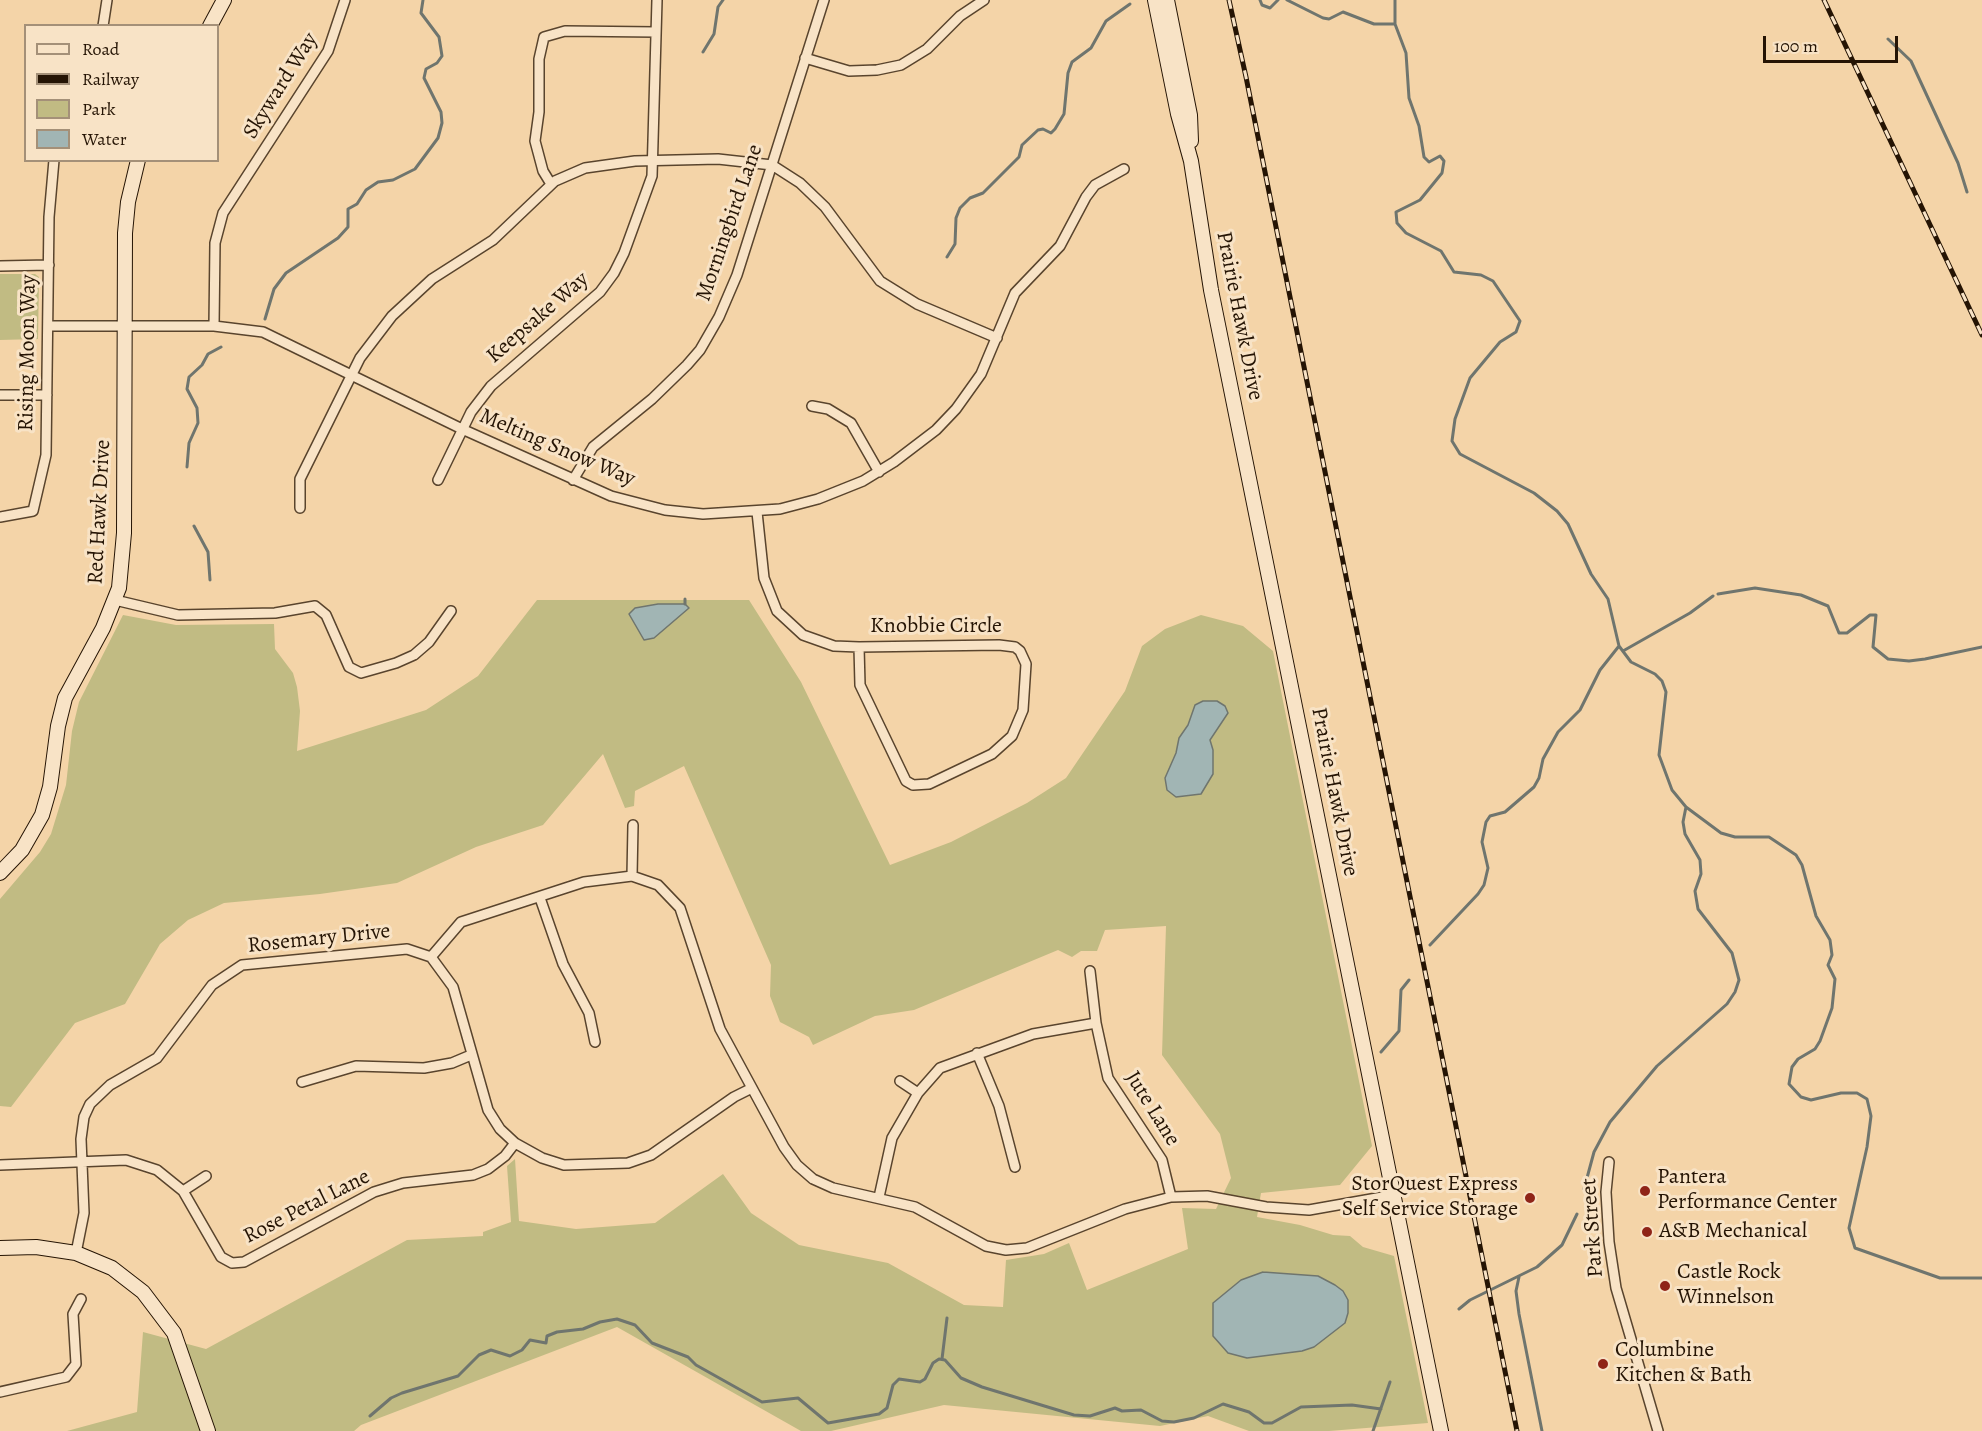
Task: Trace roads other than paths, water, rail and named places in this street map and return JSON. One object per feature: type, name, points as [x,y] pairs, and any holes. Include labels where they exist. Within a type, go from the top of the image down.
[{"type":"street","points":[[103,24],[107,0]]},
{"type":"street","points":[[211,24],[224,0]]},
{"type":"street","name":"Skyward Way","points":[[214,326],[215,243],[223,213],[328,51],[345,0]]},
{"type":"street","name":"Keepsake Way","points":[[438,480],[462,429],[491,386],[580,312],[614,273],[652,176],[657,0]]},
{"type":"street","name":"Morningbird Lane","points":[[573,480],[583,459],[593,447],[652,399],[700,350],[719,317],[737,275],[824,0]]},
{"type":"street","points":[[805,58],[849,71],[877,70],[900,65],[927,49],[960,16],[984,0]]},
{"type":"street","name":"Prairie Hawk Drive","points":[[1155,0],[1178,114],[1191,161],[1211,290],[1441,1431]]},
{"type":"street","name":"Prairie Hawk Drive","points":[[1167,0],[1190,115],[1191,161]]},
{"type":"street","points":[[551,184],[543,171],[535,141],[539,112],[539,59],[544,37],[565,32],[656,32]]},
{"type":"street","points":[[300,508],[300,479],[351,374],[374,337],[408,298],[432,279],[493,240],[551,184],[569,172],[585,168],[654,160],[718,159],[772,165],[800,183],[825,207],[880,282],[917,304],[997,338]]},
{"type":"street","name":"Rising Moon Way","points":[[0,517],[26,515],[33,512],[46,455],[50,182],[54,162]]},
{"type":"street","name":"Red Hawk Drive","points":[[0,873],[26,844],[42,815],[50,788],[58,726],[65,698],[104,628],[115,600],[121,575],[124,533],[126,219],[138,162]]},
{"type":"street","name":"Melting Snow Way","points":[[49,326],[214,326],[242,328],[273,336],[462,429],[611,496],[665,510],[703,514],[757,512],[818,499],[879,472],[936,430],[956,409],[981,374],[1015,293],[1060,246],[1086,197],[1095,185],[1124,169]]},
{"type":"street","points":[[0,266],[49,265]]},
{"type":"street","points":[[0,395],[48,395]]},
{"type":"street","points":[[812,406],[835,412],[851,423],[879,472]]},
{"type":"street","points":[[757,512],[764,578],[777,611],[789,625],[803,635],[834,646],[859,647]]},
{"type":"street","points":[[115,600],[178,615],[275,613],[315,606],[326,615],[350,666],[361,673],[414,655],[429,642],[451,611]]},
{"type":"street","name":"Knobbie Circle","points":[[999,645],[1015,647],[1025,658],[1026,664],[1026,696],[1019,723],[1004,745],[992,754],[928,784],[913,785],[900,772],[869,709],[860,685],[859,647],[999,645]]},
{"type":"street","points":[[632,876],[633,825]]},
{"type":"street","points":[[752,1088],[734,1097],[651,1155],[628,1163],[564,1165],[542,1158],[515,1143],[500,1129],[488,1110],[453,987],[431,957],[461,922],[584,882],[632,876],[658,885],[680,908],[720,1029],[797,1165],[813,1179],[833,1188],[915,1207],[986,1246],[1015,1250],[1036,1245],[1140,1204],[1171,1197],[1218,1198],[1294,1210],[1326,1209],[1394,1195]]},
{"type":"street","points":[[540,898],[563,964],[590,1012],[595,1042]]},
{"type":"street","name":"Rosemary Drive","points":[[76,1253],[84,1213],[81,1140],[84,1117],[99,1093],[157,1058],[212,985],[242,965],[407,949],[431,957]]},
{"type":"street","name":"Jute Lane","points":[[1090,971],[1096,1023],[1108,1078],[1121,1102],[1162,1160],[1171,1197]]},
{"type":"street","points":[[879,1197],[892,1138],[918,1093],[940,1068],[1033,1034],[1096,1023]]},
{"type":"street","points":[[976,1053],[999,1106],[1015,1167]]},
{"type":"street","points":[[302,1082],[356,1066],[424,1068],[452,1063],[471,1055]]},
{"type":"street","points":[[900,1081],[918,1093]]},
{"type":"street","name":"Rose Petal Lane","points":[[0,1165],[126,1160],[143,1164],[166,1175],[183,1191],[221,1257],[231,1263],[244,1262],[374,1192],[404,1183],[472,1176],[488,1169],[505,1156],[515,1143]]},
{"type":"street","name":"Park Street","points":[[1609,1162],[1606,1192],[1609,1242],[1616,1288],[1658,1431]]},
{"type":"street","points":[[183,1191],[207,1176]]},
{"type":"street","points":[[0,1248],[36,1247],[76,1253],[112,1268],[151,1300],[174,1333],[208,1431]]},
{"type":"street","points":[[0,1392],[66,1377],[76,1364],[73,1314],[81,1299]]},
{"type":"water","points":[[658,604],[685,604],[689,608],[654,638],[644,640],[629,614],[635,608]]},
{"type":"water","points":[[1203,701],[1217,701],[1225,706],[1228,713],[1210,740],[1213,750],[1213,774],[1201,794],[1176,797],[1167,790],[1165,778],[1176,753],[1179,738],[1188,725],[1195,705]]},
{"type":"water","points":[[1263,1272],[1318,1276],[1335,1285],[1343,1291],[1348,1300],[1345,1323],[1314,1347],[1302,1351],[1247,1358],[1228,1353],[1213,1336],[1213,1303],[1241,1280]]},
{"type":"waterway","points":[[265,319],[274,289],[286,273],[338,238],[348,227],[348,209],[357,204],[366,190],[378,182],[393,180],[415,169],[438,138],[442,123],[441,112],[424,78],[426,69],[437,63],[442,56],[439,37],[421,13],[423,0]]},
{"type":"waterway","points":[[703,52],[714,34],[718,7],[723,0]]},
{"type":"waterway","points":[[1260,0],[1262,5],[1270,8],[1278,0]]},
{"type":"waterway","points":[[1287,0],[1323,18],[1329,19],[1343,12],[1374,24],[1395,24]]},
{"type":"waterway","points":[[1395,0],[1395,24],[1406,53],[1409,98],[1419,126],[1424,157],[1429,162],[1440,156],[1444,161],[1442,173],[1420,200],[1396,212],[1397,223],[1406,233],[1441,251],[1454,272],[1481,275],[1493,281],[1520,321],[1516,332],[1500,342],[1470,378],[1455,419],[1452,441],[1460,454],[1534,493],[1557,511],[1568,524],[1591,574],[1608,599],[1619,646],[1631,662],[1655,674],[1662,681],[1666,692],[1659,755],[1672,790],[1686,807],[1721,833],[1735,837],[1769,837],[1796,855],[1802,865],[1816,916],[1830,940],[1832,955],[1828,965],[1835,979],[1832,1008],[1820,1041],[1815,1049],[1798,1059],[1792,1067],[1789,1084],[1801,1097],[1811,1100],[1841,1093],[1857,1093],[1867,1099],[1871,1116],[1867,1147],[1849,1228],[1855,1248],[1940,1278],[1982,1278]]},
{"type":"waterway","points":[[947,257],[955,244],[956,218],[960,208],[970,198],[983,193],[1019,157],[1022,145],[1038,130],[1043,129],[1051,133],[1055,129],[1064,114],[1068,73],[1072,62],[1091,48],[1106,21],[1130,4]]},
{"type":"waterway","points":[[1888,39],[1911,61],[1958,163],[1967,192]]},
{"type":"waterway","points":[[187,467],[189,443],[198,423],[197,408],[187,389],[189,377],[202,365],[208,354],[221,347]]},
{"type":"waterway","points":[[194,526],[208,552],[210,580]]},
{"type":"waterway","points":[[1718,594],[1755,588],[1801,595],[1828,606],[1839,633],[1847,633],[1870,615],[1876,615],[1873,647],[1888,659],[1909,661],[1925,659],[1982,647]]},
{"type":"waterway","points":[[1623,651],[1690,613],[1713,596]]},
{"type":"waterway","points":[[685,599],[685,604]]},
{"type":"waterway","points":[[1430,945],[1484,885],[1488,868],[1482,842],[1486,822],[1490,816],[1505,812],[1534,787],[1539,778],[1543,759],[1558,732],[1580,710],[1600,670],[1619,646]]},
{"type":"waterway","points":[[1584,1189],[1594,1152],[1610,1122],[1657,1066],[1727,1004],[1739,980],[1732,953],[1698,909],[1695,891],[1701,874],[1700,860],[1685,834],[1683,822],[1686,807]]},
{"type":"waterway","points":[[1381,1052],[1399,1031],[1401,990],[1409,980]]},
{"type":"waterway","points":[[1459,1309],[1470,1300],[1537,1267],[1562,1245],[1577,1214]]},
{"type":"waterway","points":[[1519,1277],[1516,1291],[1519,1314],[1542,1431]]},
{"type":"waterway","points":[[942,1359],[947,1318]]},
{"type":"waterway","points":[[370,1416],[391,1398],[458,1376],[479,1355],[491,1350],[510,1356],[522,1350],[530,1340],[546,1343],[547,1336],[557,1332],[583,1329],[600,1322],[617,1319],[635,1325],[652,1343],[688,1357],[696,1365],[762,1402],[798,1398],[828,1423],[879,1414],[887,1408],[893,1385],[899,1379],[920,1382],[925,1379],[933,1363],[939,1359],[945,1360],[961,1378],[982,1387],[1074,1415],[1090,1416],[1115,1408],[1122,1411],[1141,1410],[1162,1421],[1174,1422],[1194,1418],[1223,1404],[1249,1412],[1264,1423],[1272,1423],[1301,1407],[1352,1405],[1381,1409]]},
{"type":"waterway","points":[[1373,1431],[1390,1382]]},
{"type":"railway","points":[[1229,0],[1517,1431]]},
{"type":"railway","points":[[1824,0],[1982,335]]},
{"type":"place","name":"Pantera Performance Center","points":[[1645,1191]]},
{"type":"place","name":"StorQuest Express Self Service Storage","points":[[1530,1198]]},
{"type":"place","name":"A&B Mechanical","points":[[1647,1232]]},
{"type":"place","name":"Castle Rock Winnelson","points":[[1665,1286]]},
{"type":"place","name":"Columbine Kitchen & Bath","points":[[1603,1364]]}]
